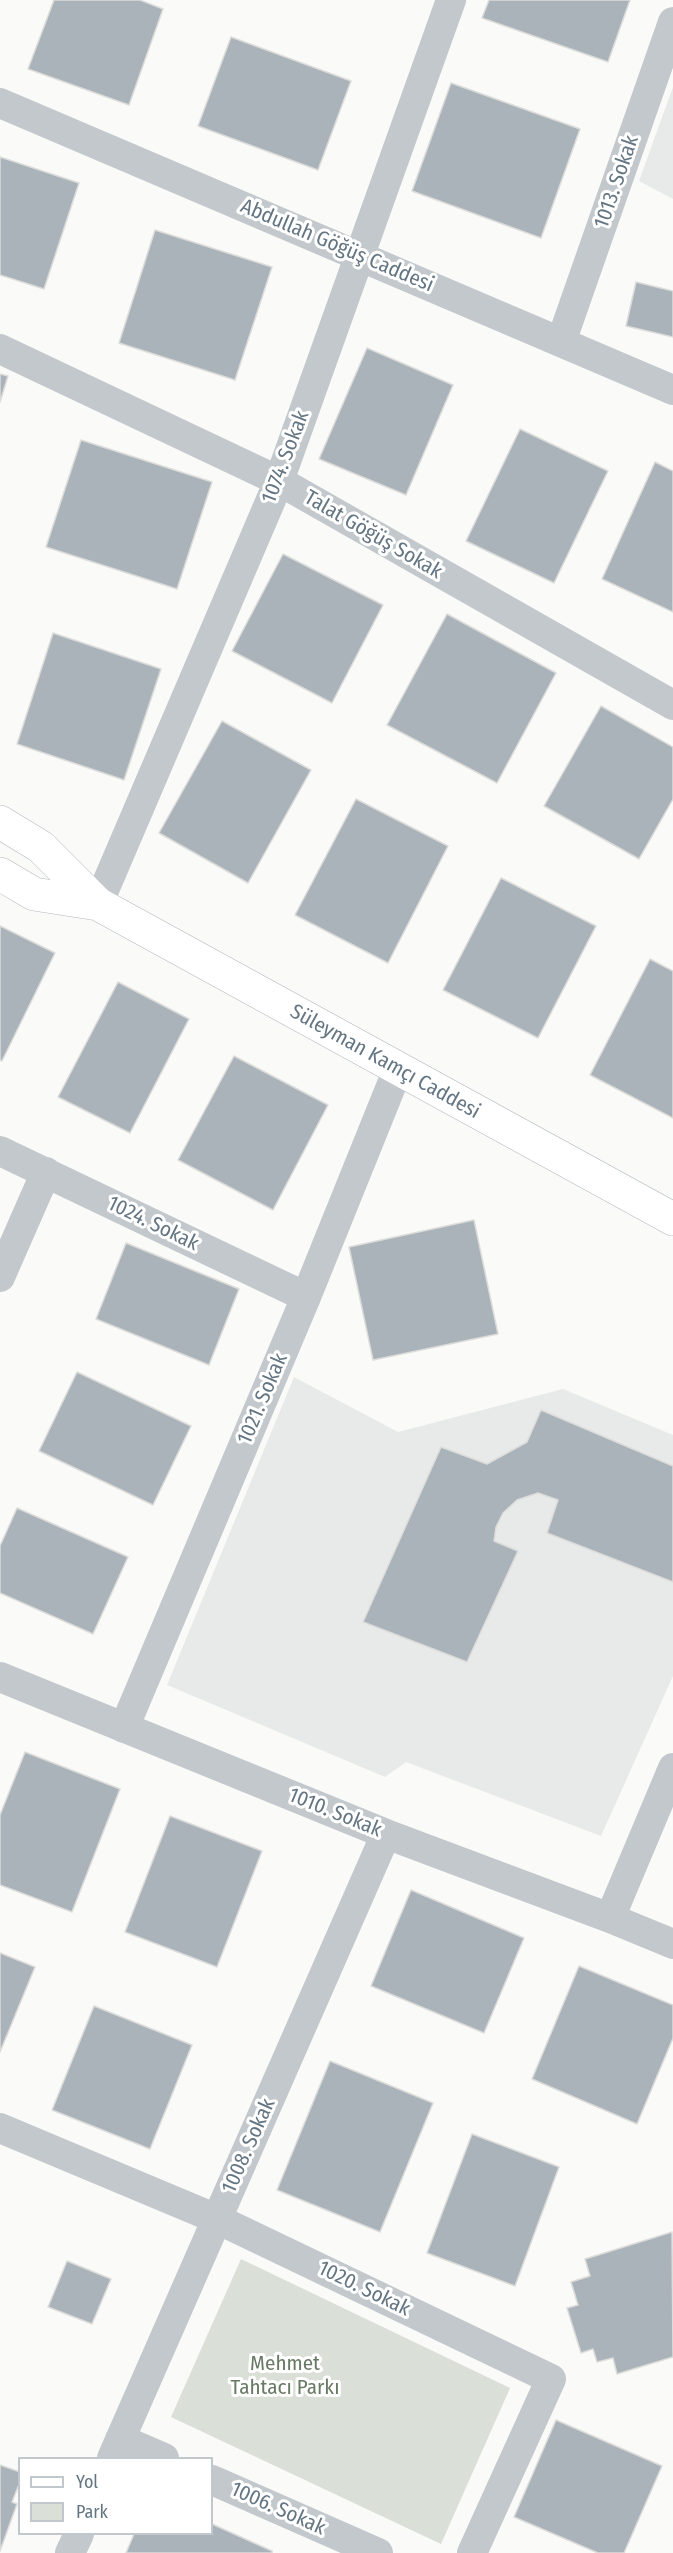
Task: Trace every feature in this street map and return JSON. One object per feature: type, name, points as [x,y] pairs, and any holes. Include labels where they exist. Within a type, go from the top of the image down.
[{"type":"street","name":"1074. Sokak","points":[[98,904],[279,481],[451,0]]},
{"type":"street","name":"1013. Sokak","points":[[561,342],[673,22]]},
{"type":"street","name":"Abdullah Göğüş Caddesi","points":[[0,104],[360,255],[673,390]]},
{"type":"street","name":"Talat Göğüş Sokak","points":[[0,349],[279,481],[673,705]]},
{"type":"street","name":"Süleyman Kamçı Caddesi","points":[[0,822],[41,848],[98,904],[673,1219]]},
{"type":"street","name":"Süleyman Kamçı Caddesi","points":[[0,874],[34,894],[98,904]]},
{"type":"street","name":"1021. Sokak","points":[[124,1728],[306,1297],[398,1069]]},
{"type":"street","name":"1024. Sokak","points":[[0,1151],[306,1297]]},
{"type":"street","points":[[0,1277],[46,1172]]},
{"type":"street","name":"1010. Sokak","points":[[0,1677],[386,1834],[673,1944]]},
{"type":"street","points":[[610,1918],[673,1768]]},
{"type":"street","name":"1008. Sokak","points":[[116,2449],[386,1834]]},
{"type":"street","name":"1020. Sokak","points":[[0,2128],[217,2219],[551,2379],[472,2553]]},
{"type":"street","points":[[116,2449],[159,2457]]},
{"type":"street","name":"1006. Sokak","points":[[213,2480],[378,2553]]},
{"type":"street","points":[[70,2553],[79,2535]]},
{"type":"shaded area","points":[[673,87],[673,199],[639,181]]},
{"type":"shaded area","points":[[294,1377],[398,1432],[563,1389],[673,1435],[673,1676],[601,1836],[406,1762],[385,1777],[167,1685]]},
{"type":"green space","name":"Mehmet Tahtacı Parkı","points":[[241,2259],[510,2388],[441,2544],[171,2417]]},
{"type":"building","points":[[54,0],[140,0],[163,9],[129,105],[28,69]]},
{"type":"building","points":[[489,0],[630,0],[608,62],[482,18]]},
{"type":"building","points":[[231,37],[351,81],[318,170],[198,126]]},
{"type":"building","points":[[451,83],[580,129],[541,238],[412,191]]},
{"type":"building","points":[[0,157],[79,183],[44,289],[0,275]]},
{"type":"building","points":[[155,230],[272,267],[235,380],[119,343]]},
{"type":"building","points":[[636,282],[673,291],[673,337],[626,326]]},
{"type":"building","points":[[367,348],[453,385],[406,495],[319,459]]},
{"type":"building","points":[[0,374],[8,376],[0,402]]},
{"type":"building","points":[[520,429],[608,471],[554,583],[466,541]]},
{"type":"building","points":[[81,440],[212,482],[177,589],[46,547]]},
{"type":"building","points":[[655,462],[673,471],[673,612],[602,579]]},
{"type":"building","points":[[283,554],[383,605],[332,703],[232,651]]},
{"type":"building","points":[[447,614],[556,673],[497,783],[387,725]]},
{"type":"building","points":[[53,633],[161,669],[124,780],[17,744]]},
{"type":"building","points":[[601,706],[673,747],[673,799],[639,859],[544,806]]},
{"type":"building","points":[[222,721],[311,770],[248,883],[159,833]]},
{"type":"building","points":[[356,799],[448,846],[388,963],[295,915]]},
{"type":"building","points":[[501,878],[596,926],[538,1038],[443,990]]},
{"type":"building","points":[[0,926],[55,953],[2,1061],[0,1060]]},
{"type":"building","points":[[650,959],[673,971],[673,1118],[590,1075]]},
{"type":"building","points":[[118,982],[189,1019],[130,1133],[58,1097]]},
{"type":"building","points":[[234,1056],[328,1105],[273,1210],[178,1160]]},
{"type":"building","points":[[474,1220],[498,1334],[373,1360],[349,1247]]},
{"type":"building","points":[[126,1243],[239,1289],[209,1365],[96,1319]]},
{"type":"building","points":[[77,1372],[191,1426],[153,1505],[39,1451]]},
{"type":"building","points":[[541,1410],[673,1466],[673,1582],[547,1533],[558,1500],[538,1493],[517,1500],[503,1513],[496,1527],[494,1541],[518,1551],[467,1662],[363,1622],[441,1447],[487,1464],[527,1442]]},
{"type":"building","points":[[17,1508],[128,1557],[93,1634],[0,1593],[0,1546]]},
{"type":"building","points":[[25,1752],[120,1789],[72,1912],[0,1885],[0,1815]]},
{"type":"building","points":[[170,1816],[262,1851],[217,1967],[125,1932]]},
{"type":"building","points":[[411,1890],[524,1938],[484,2033],[371,1986]]},
{"type":"building","points":[[0,1953],[35,1967],[0,2052]]},
{"type":"building","points":[[579,1966],[673,2005],[673,2038],[637,2124],[532,2079]]},
{"type":"building","points":[[94,2006],[192,2045],[150,2149],[52,2110]]},
{"type":"building","points":[[330,2061],[433,2103],[380,2232],[277,2190]]},
{"type":"building","points":[[472,2134],[559,2167],[515,2286],[427,2253]]},
{"type":"building","points":[[672,2232],[673,2357],[617,2374],[613,2358],[597,2362],[593,2349],[581,2353],[567,2308],[578,2305],[571,2282],[590,2276],[585,2259]]},
{"type":"building","points":[[67,2261],[111,2279],[92,2324],[48,2307]]},
{"type":"building","points":[[556,2420],[662,2466],[624,2553],[598,2553],[514,2517]]},
{"type":"building","points":[[0,2465],[18,2471],[18,2487],[12,2502],[17,2504],[0,2551]]},
{"type":"building","points":[[213,2524],[272,2551],[272,2553],[126,2553],[134,2535],[213,2535]]}]
